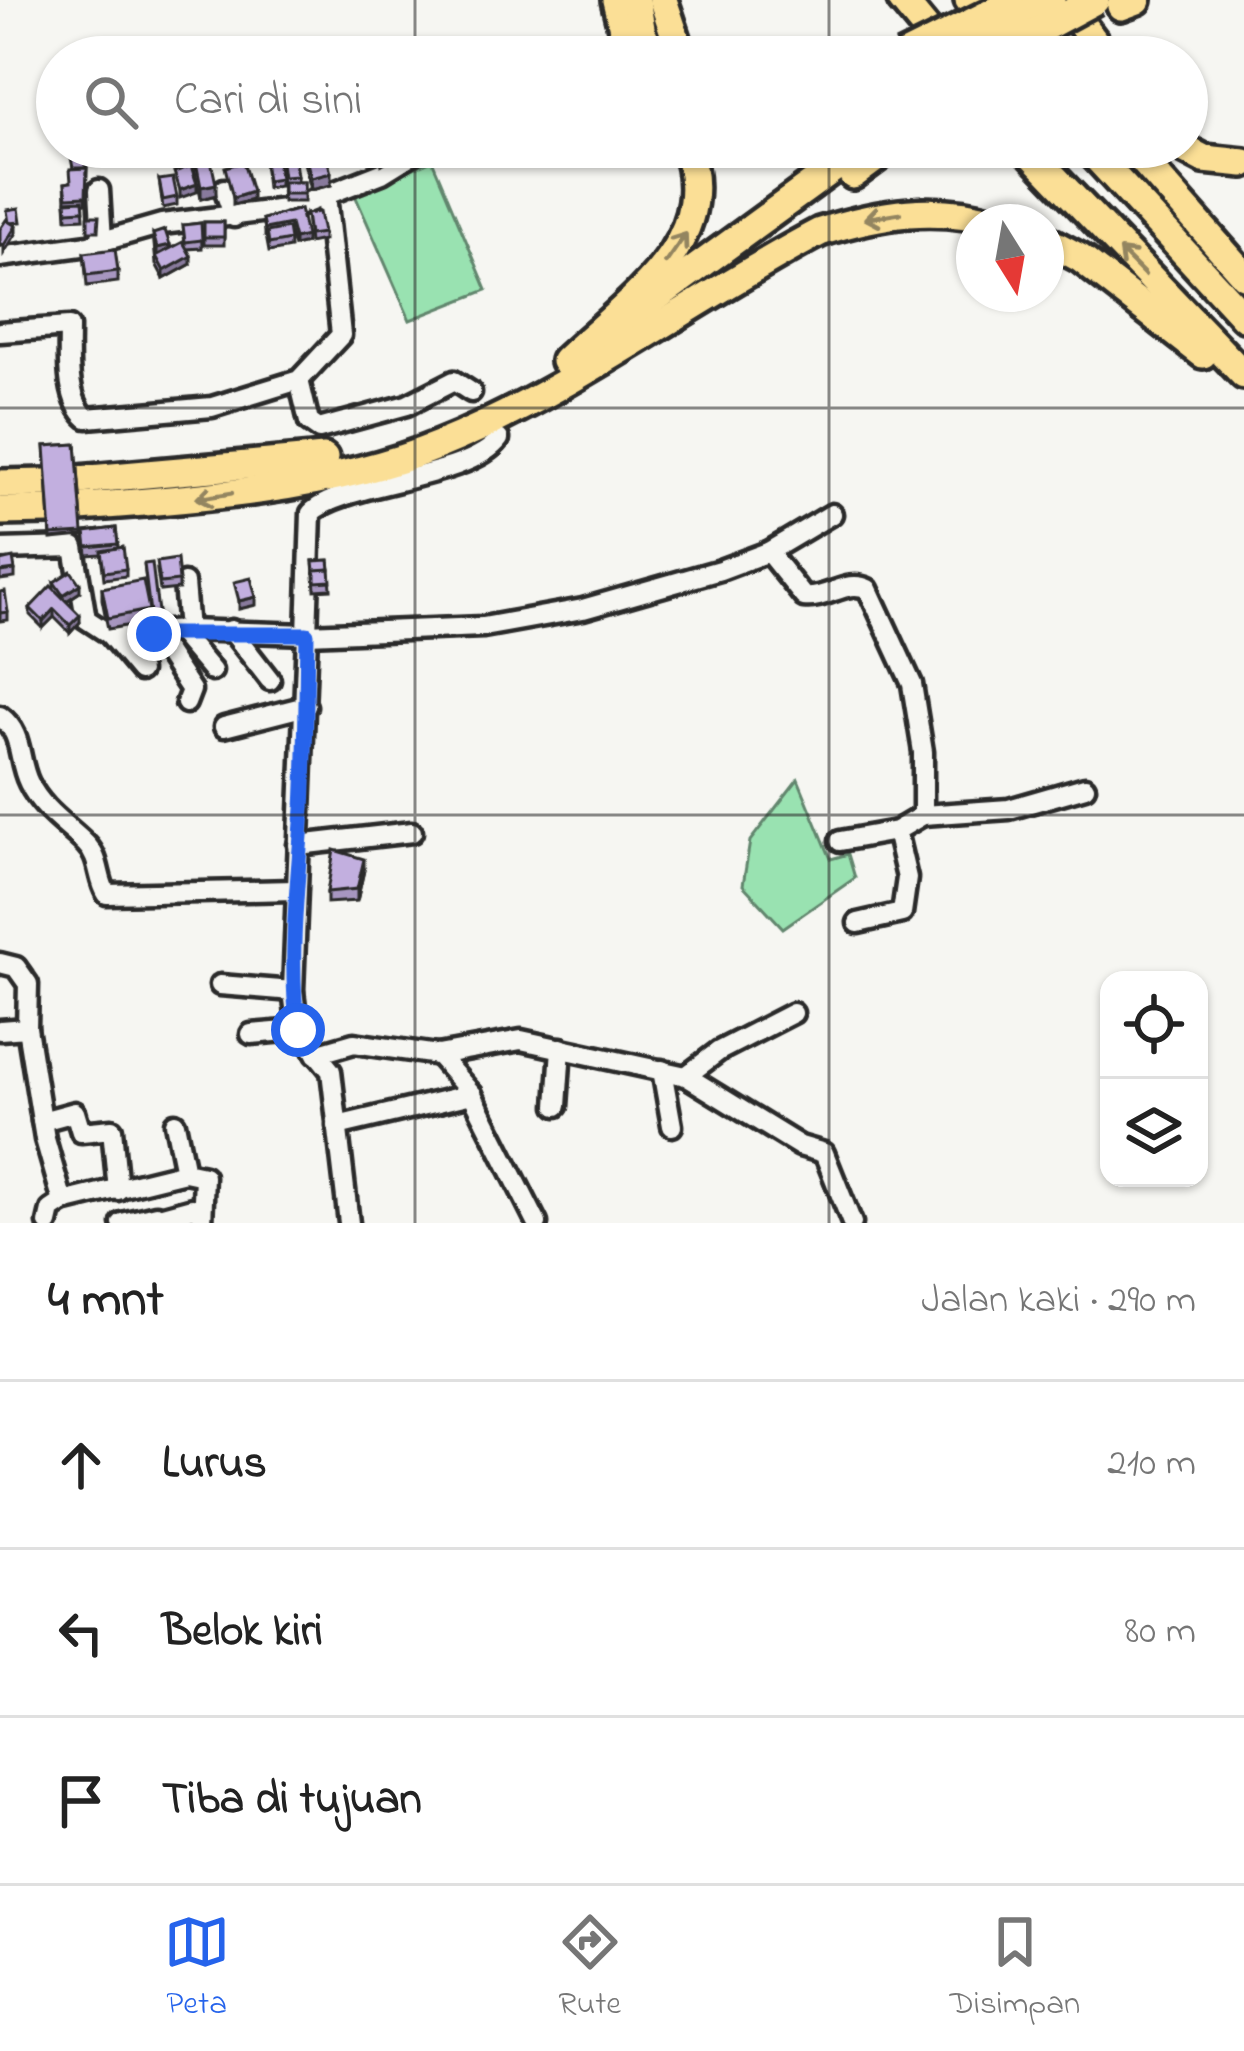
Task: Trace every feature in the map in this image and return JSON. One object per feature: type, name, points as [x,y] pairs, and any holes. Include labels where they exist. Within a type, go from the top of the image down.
[{"type":"highway","points":[[616,0],[625,36]]},
{"type":"highway","points":[[637,0],[643,36]]},
{"type":"highway","points":[[663,0],[675,36]]},
{"type":"highway","points":[[902,0],[932,36]]},
{"type":"highway","points":[[969,0],[1001,36]]},
{"type":"highway","points":[[943,36],[1014,0],[1042,36]]},
{"type":"highway","points":[[987,36],[1051,0]]},
{"type":"highway","points":[[1063,0],[1090,36]]},
{"type":"highway","points":[[1057,36],[1118,2]]},
{"type":"highway","points":[[1038,36],[1118,2]]},
{"type":"highway","points":[[1208,158],[1244,163]]},
{"type":"highway","points":[[565,362],[677,250],[696,202],[693,168]]},
{"type":"highway","points":[[833,168],[565,362],[440,427],[315,460],[80,494],[203,498],[382,463],[437,446],[524,406],[820,232],[872,216],[923,211],[956,216]]},
{"type":"highway","points":[[597,360],[862,168]]},
{"type":"highway","points":[[1044,168],[1244,375]]},
{"type":"highway","points":[[1106,168],[1244,317]]},
{"type":"highway","points":[[1150,168],[1244,275]]},
{"type":"highway","points":[[1064,250],[1244,386]]},
{"type":"highway","points":[[0,484],[48,496],[0,511]]},
{"type":"street","points":[[0,257],[102,241],[162,224],[293,208],[390,168]]},
{"type":"street","points":[[224,189],[234,217]]},
{"type":"street","points":[[99,190],[102,241]]},
{"type":"street","points":[[0,332],[69,327],[78,410],[87,418],[212,407],[299,380],[341,335],[326,195]]},
{"type":"street","points":[[299,380],[309,422],[319,430],[407,405],[454,381],[471,392]]},
{"type":"street","points":[[349,1223],[331,1071],[298,1030],[293,991],[311,513],[332,500],[434,472],[493,447],[499,439]]},
{"type":"street","points":[[110,634],[231,630],[307,634],[533,621],[768,552],[832,514]]},
{"type":"street","points":[[0,549],[74,547],[86,619],[110,634],[140,670]]},
{"type":"street","points":[[768,552],[804,597],[816,598],[853,584],[868,589],[912,684],[923,752],[923,815]]},
{"type":"street","points":[[184,583],[183,631],[212,671]]},
{"type":"street","points":[[231,630],[270,680]]},
{"type":"street","points":[[154,634],[190,690],[186,703]]},
{"type":"street","points":[[224,727],[306,706]]},
{"type":"street","points":[[0,716],[19,739],[29,783],[65,831],[85,842],[98,861],[107,895],[167,889],[295,890]]},
{"type":"street","points":[[840,842],[896,831],[923,815],[1009,809],[1085,787]]},
{"type":"street","points":[[858,923],[902,913],[907,878],[896,831]]},
{"type":"street","points":[[298,845],[412,832]]},
{"type":"street","points":[[0,963],[16,968],[28,984],[27,1028],[42,1120],[63,1202]]},
{"type":"street","points":[[220,985],[293,991]]},
{"type":"street","points":[[686,1076],[719,1051],[793,1013]]},
{"type":"street","points":[[0,1030],[27,1028]]},
{"type":"street","points":[[251,1034],[298,1030]]},
{"type":"street","points":[[316,1054],[354,1043],[438,1055],[521,1040],[686,1076],[800,1147],[824,1154],[852,1223]]},
{"type":"street","points":[[556,1106],[562,1048]]},
{"type":"street","points":[[438,1055],[472,1094],[537,1223]]},
{"type":"street","points":[[662,1070],[672,1126]]},
{"type":"street","points":[[337,1126],[472,1094]]},
{"type":"street","points":[[42,1120],[75,1112],[81,1132],[112,1130],[118,1190]]},
{"type":"street","points":[[175,1123],[185,1172]]},
{"type":"street","points":[[48,1223],[51,1210],[63,1202],[185,1172],[204,1176],[197,1216],[122,1223]]},
{"type":"green space","points":[[414,168],[435,168],[487,290],[410,320],[355,195]]},
{"type":"green space","points":[[798,779],[831,859],[848,854],[855,878],[783,928],[743,885],[750,841]]},
{"type":"building","points":[[87,168],[86,196],[67,197],[70,169]]},
{"type":"building","points":[[192,168],[197,184],[180,190],[174,172]]},
{"type":"building","points":[[197,168],[213,168],[216,184],[201,187]]},
{"type":"building","points":[[225,168],[245,168],[252,192],[233,198]]},
{"type":"building","points":[[265,168],[278,168],[280,179],[267,181]]},
{"type":"building","points":[[282,168],[296,168],[297,176],[283,177]]},
{"type":"building","points":[[308,168],[330,168],[331,173],[311,178]]},
{"type":"building","points":[[173,178],[177,197],[163,200],[159,180]]},
{"type":"building","points":[[283,182],[304,182],[304,194],[283,194]]},
{"type":"building","points":[[83,200],[84,210],[67,211],[66,201]]},
{"type":"building","points":[[19,208],[21,222],[9,223],[7,210]]},
{"type":"building","points":[[300,209],[306,236],[294,239],[290,224],[265,229],[263,219]]},
{"type":"building","points":[[319,212],[323,233],[309,235],[306,214]]},
{"type":"building","points":[[88,216],[99,216],[98,231],[88,231]]},
{"type":"building","points":[[6,220],[16,226],[4,245],[0,229]]},
{"type":"building","points":[[204,222],[224,222],[224,237],[204,237]]},
{"type":"building","points":[[201,223],[202,240],[185,242],[183,225]]},
{"type":"building","points":[[288,228],[290,240],[269,244],[267,232]]},
{"type":"building","points":[[165,230],[170,245],[157,248],[153,234]]},
{"type":"building","points":[[183,242],[191,256],[164,271],[156,256]]},
{"type":"building","points":[[115,249],[118,271],[87,275],[84,253]]},
{"type":"building","points":[[76,444],[83,533],[51,535],[45,446]]},
{"type":"building","points":[[116,528],[118,544],[87,547],[85,532]]},
{"type":"building","points":[[123,547],[126,569],[104,572],[101,551]]},
{"type":"building","points":[[13,558],[15,570],[0,572],[0,561]]},
{"type":"building","points":[[177,559],[179,581],[160,583],[157,562]]},
{"type":"building","points":[[329,560],[330,569],[314,571],[313,561]]},
{"type":"building","points":[[152,563],[158,612],[150,613],[144,564]]},
{"type":"building","points":[[330,569],[331,581],[315,582],[315,570]]},
{"type":"building","points":[[71,571],[80,584],[63,595],[54,582]]},
{"type":"building","points":[[251,578],[256,597],[239,601],[234,582]]},
{"type":"building","points":[[143,580],[149,610],[108,618],[102,588]]},
{"type":"building","points":[[51,586],[80,615],[70,625],[54,609],[43,621],[30,608]]},
{"type":"building","points":[[5,591],[8,612],[0,613],[0,592]]},
{"type":"building","points":[[334,850],[364,859],[357,889],[327,892]]},
{"type":"route","points":[[154,634],[231,630],[307,634],[303,815],[295,890],[293,991],[298,1030]]}]
